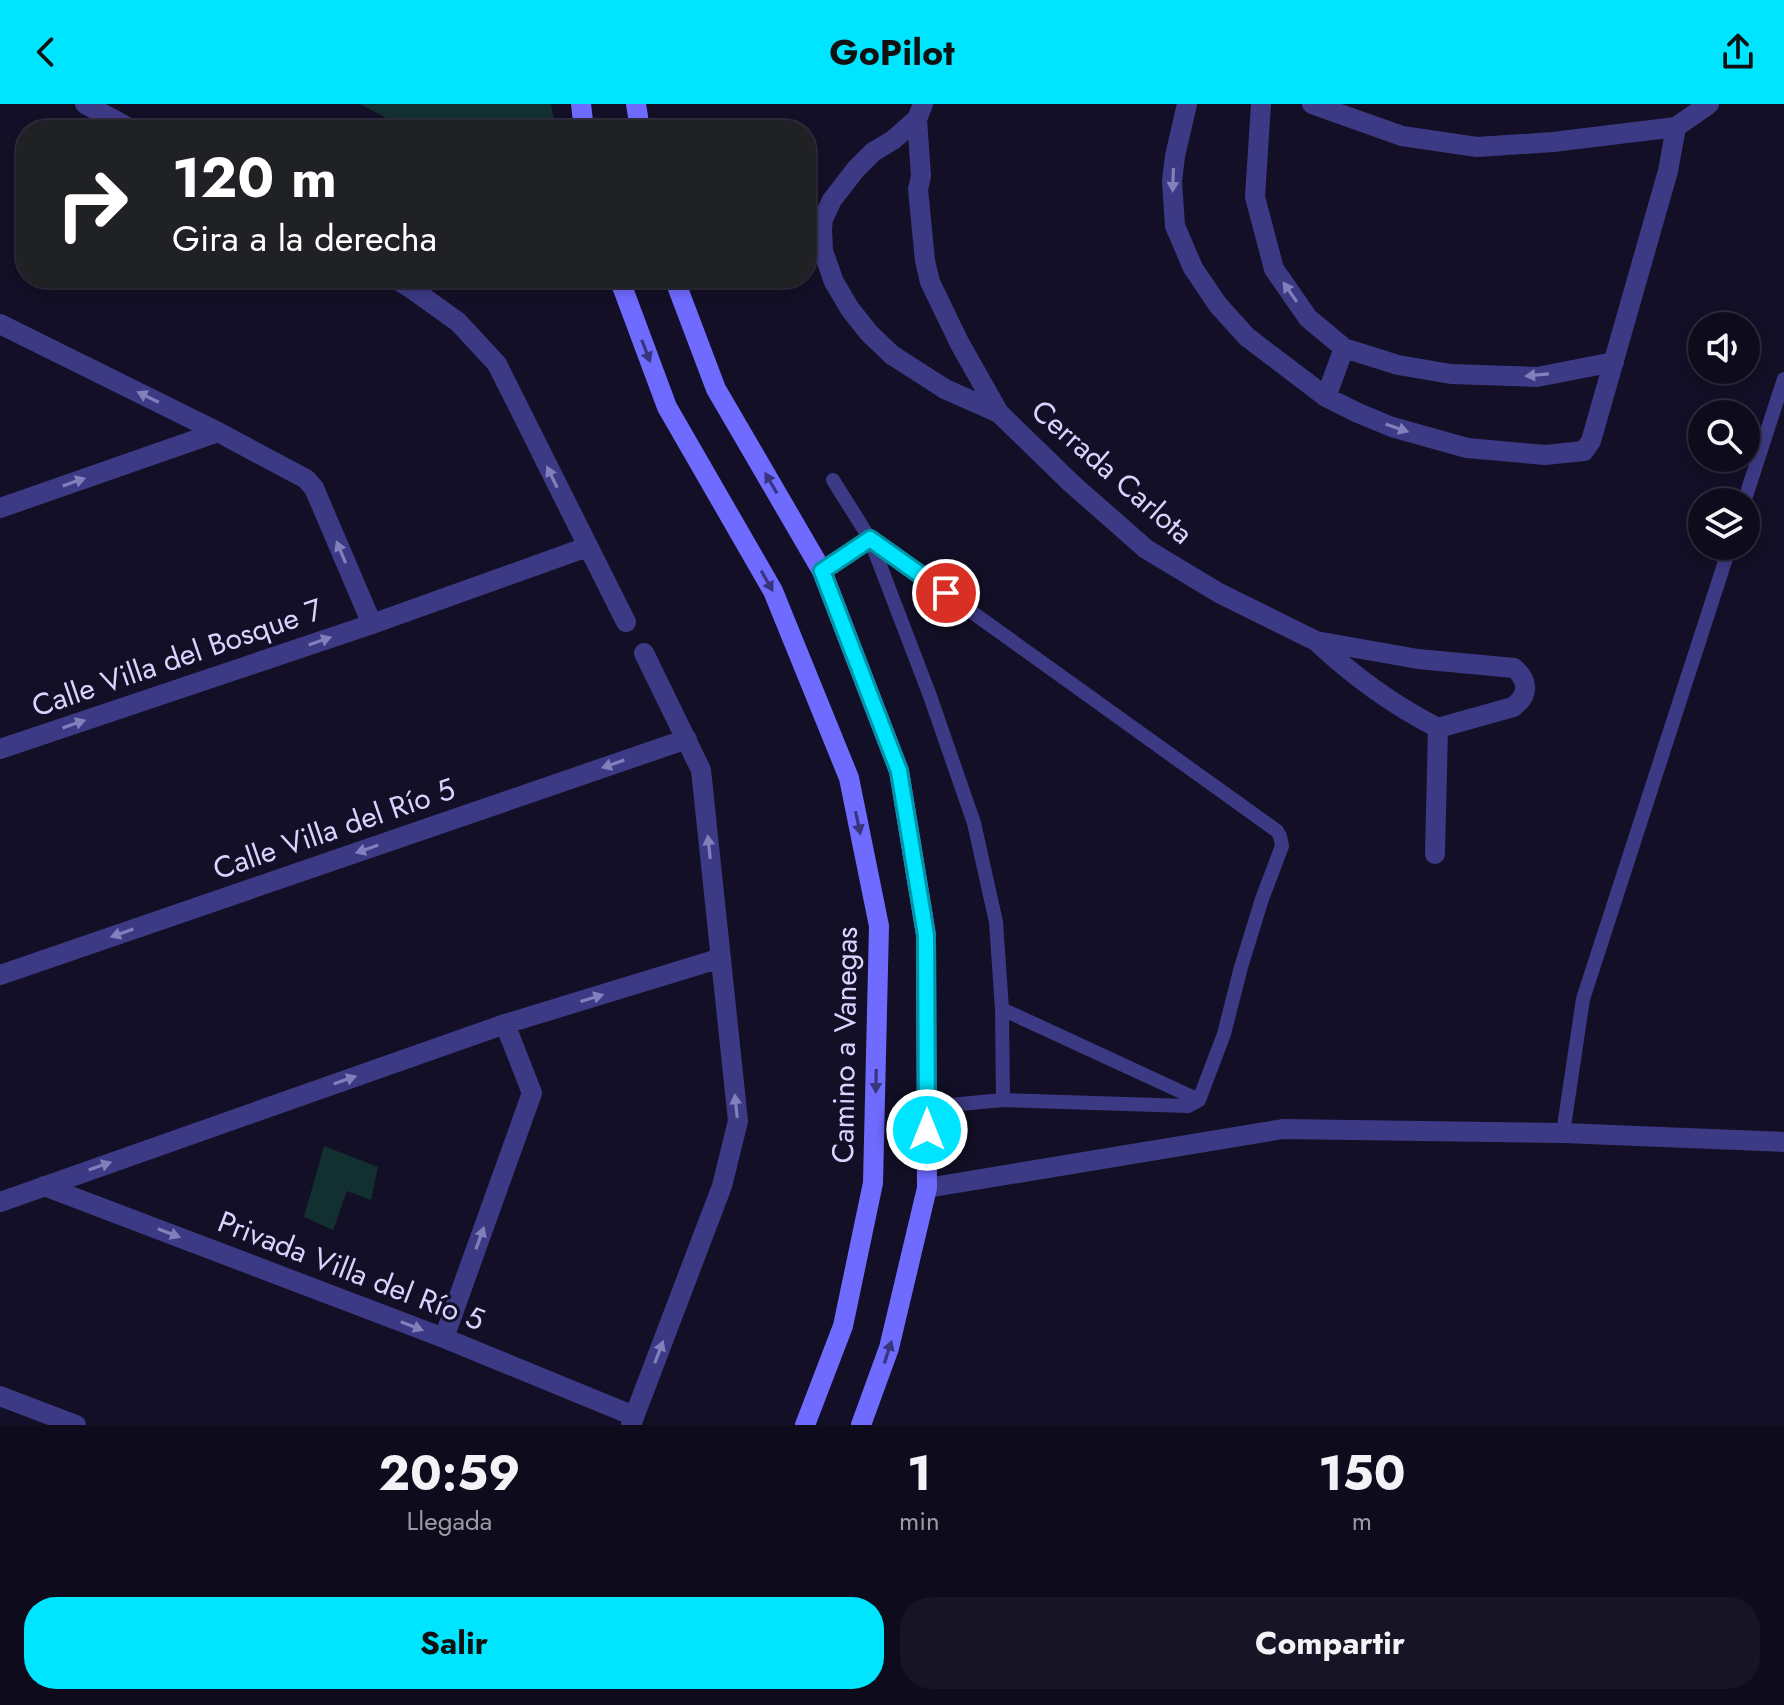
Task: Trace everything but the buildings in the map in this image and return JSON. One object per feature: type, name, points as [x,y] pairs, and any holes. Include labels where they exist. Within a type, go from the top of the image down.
[{"type":"main road","name":"Camino a Vanegas","points":[[623,288],[667,407],[773,591],[849,778],[879,926],[873,1183],[843,1326],[805,1425]]},
{"type":"main road","points":[[678,288],[716,389],[822,571],[899,771],[926,935],[927,1188],[889,1348],[861,1425]]},
{"type":"street","points":[[85,104],[115,120]]},
{"type":"street","points":[[1187,104],[1172,181],[1175,226],[1193,268],[1218,305],[1247,337],[1326,397],[1392,427],[1467,448],[1545,455],[1579,453],[1591,441],[1668,171],[1676,127]]},
{"type":"street","points":[[1261,104],[1255,197],[1274,269],[1308,318],[1344,348],[1398,365],[1451,374],[1537,377],[1614,362]]},
{"type":"street","points":[[1312,104],[1402,136],[1477,147],[1553,142],[1676,127],[1709,104]]},
{"type":"street","name":"Cerrada Carlota","points":[[920,111],[893,140],[873,152],[856,169],[832,200],[823,219],[823,251],[834,282],[850,309],[892,355],[945,389],[999,413]]},
{"type":"street","name":"Cerrada Carlota","points":[[920,111],[921,176],[918,189],[930,282],[999,413],[1071,483],[1146,549],[1219,593],[1316,641],[1364,683],[1403,710],[1438,728],[1513,707],[1526,690],[1526,683],[1514,668],[1418,659],[1316,641]]},
{"type":"street","points":[[410,288],[458,322],[497,364],[626,622]]},
{"type":"street","name":"Calle Villa del Bosque 7","points":[[0,324],[306,479],[314,488],[372,624]]},
{"type":"street","points":[[1326,397],[1344,348]]},
{"type":"street","points":[[0,508],[218,432]]},
{"type":"street","name":"Calle Villa del Bosque 7","points":[[0,749],[372,624],[587,547]]},
{"type":"street","points":[[633,1421],[722,1186],[738,1121],[701,770],[644,653]]},
{"type":"street","points":[[1435,854],[1438,728]]},
{"type":"street","name":"Calle Villa del Río 5","points":[[0,975],[687,739]]},
{"type":"street","points":[[0,1202],[505,1024],[721,958]]},
{"type":"street","points":[[444,1338],[532,1093],[505,1024]]},
{"type":"street","points":[[927,1188],[1283,1129],[1563,1133],[1784,1142]]},
{"type":"street","name":"Privada Villa del Río 5","points":[[44,1186],[444,1338],[633,1421]]},
{"type":"street","points":[[0,1396],[76,1425]]},
{"type":"lane","points":[[1749,488],[1784,379]]},
{"type":"lane","points":[[833,480],[870,539],[974,823],[996,922],[1002,1009],[1003,1100]]},
{"type":"lane","points":[[822,571],[870,539]]},
{"type":"lane","points":[[870,539],[1277,831],[1282,846],[1245,954],[1224,1034],[1199,1100],[1188,1106],[1003,1100],[950,1105],[927,1100]]},
{"type":"lane","points":[[1563,1133],[1583,999],[1725,560]]},
{"type":"lane","points":[[1002,1009],[1199,1100]]},
{"type":"green space","points":[[360,104],[551,104],[554,120],[390,120]]},
{"type":"green space","points":[[324,1146],[378,1167],[371,1200],[347,1191],[333,1230],[304,1217]]},
{"type":"route","points":[[927,1130],[926,935],[899,771],[822,571],[870,539],[946,593]]}]
